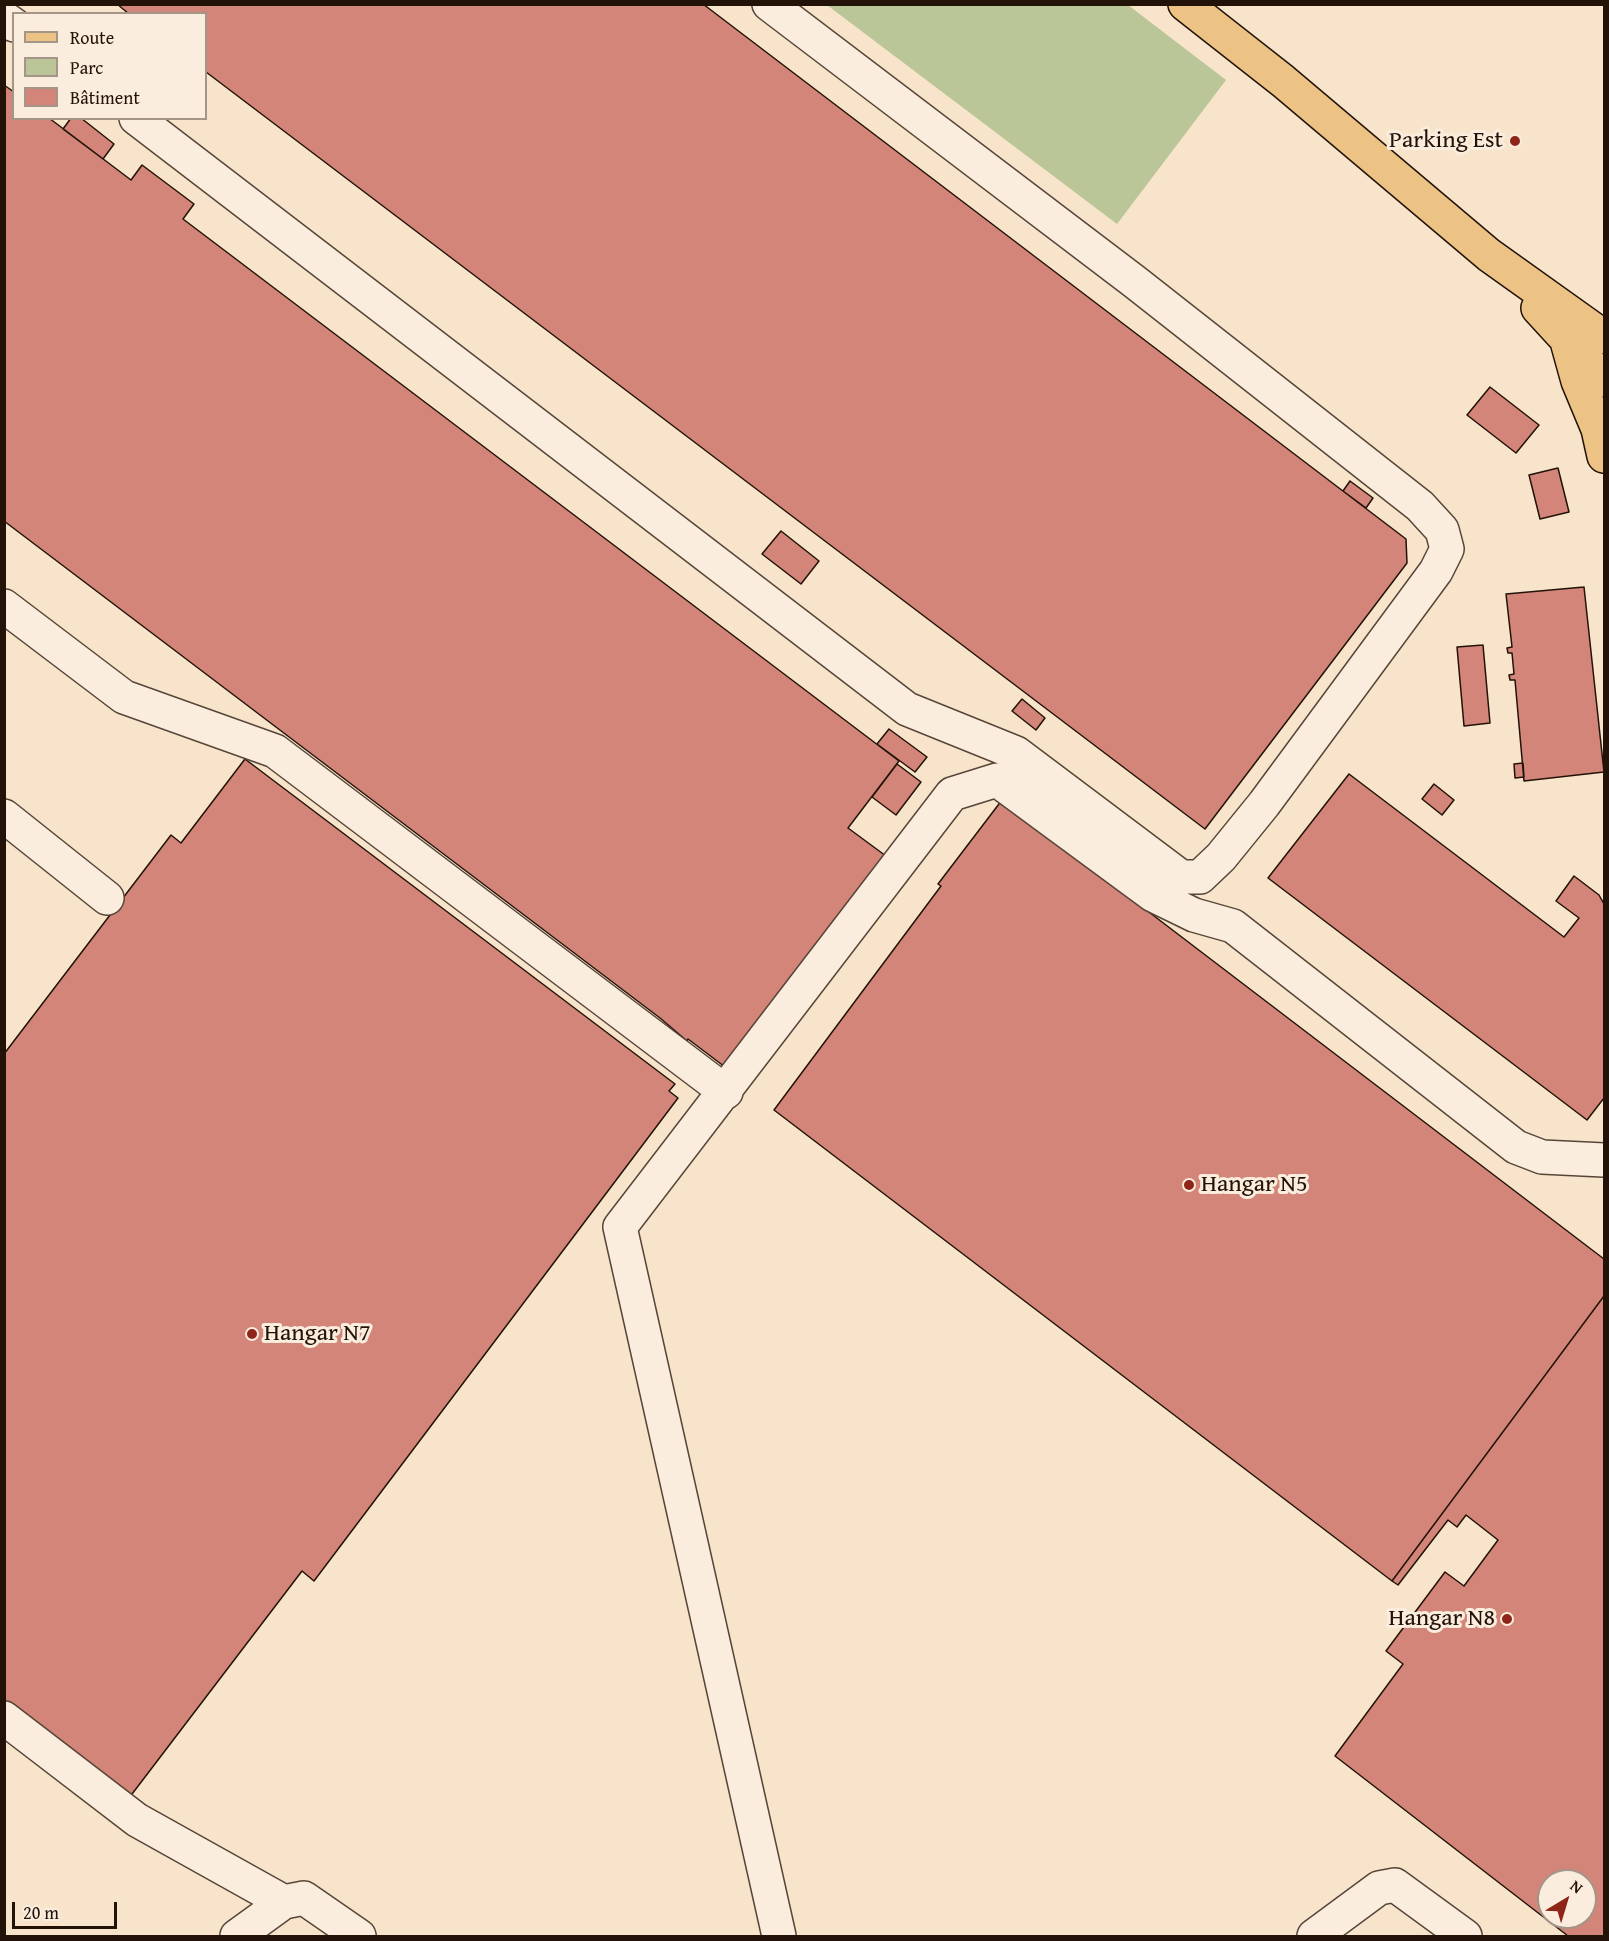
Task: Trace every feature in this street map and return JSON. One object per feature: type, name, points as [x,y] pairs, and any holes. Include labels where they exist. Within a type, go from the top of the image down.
[{"type":"main road","points":[[1185,4],[1283,81],[1489,255],[1588,335],[1605,359]]},
{"type":"main road","points":[[1588,335],[1605,380]]},
{"type":"main road","points":[[1588,335],[1574,370],[1598,429],[1605,456]]},
{"type":"lane","points":[[139,120],[907,709],[1016,753],[1181,877],[1200,877],[1221,857],[1264,804],[1436,571],[1446,549],[1442,530],[1419,506],[1135,282],[769,4]]},
{"type":"lane","points":[[4,606],[124,697],[276,751],[726,1092]]},
{"type":"lane","points":[[779,1936],[620,1227],[726,1092],[952,794],[997,780],[1153,895],[1194,915],[1233,926],[1516,1147],[1542,1157],[1605,1160]]},
{"type":"lane","points":[[4,816],[107,898]]},
{"type":"lane","points":[[4,1718],[136,1820],[284,1902]]},
{"type":"lane","points":[[1314,1936],[1379,1888],[1395,1885],[1465,1936]]},
{"type":"lane","points":[[237,1936],[284,1902],[304,1898],[359,1936]]},
{"type":"green space","points":[[827,5],[1128,5],[1226,80],[1117,224]]},
{"type":"building","points":[[117,4],[703,4],[1406,539],[1407,563],[1205,829],[207,73],[207,12],[127,12]]},
{"type":"building","points":[[4,85],[12,91],[12,120],[52,120],[131,180],[142,165],[194,204],[183,219],[899,761],[848,828],[886,856],[725,1067],[688,1039],[687,1041],[660,1018],[4,521]]},
{"type":"building","points":[[70,120],[84,120],[114,144],[103,159],[63,129]]},
{"type":"building","points":[[1490,387],[1539,425],[1516,453],[1467,415]]},
{"type":"building","points":[[1558,468],[1569,512],[1540,519],[1529,475]]},
{"type":"building","points":[[1350,481],[1373,498],[1366,508],[1343,491]]},
{"type":"building","points":[[781,531],[819,561],[801,584],[762,554]]},
{"type":"building","points":[[1584,587],[1604,772],[1524,781],[1515,680],[1510,680],[1509,675],[1514,674],[1512,653],[1508,653],[1507,648],[1512,647],[1506,594]]},
{"type":"building","points":[[1483,645],[1490,723],[1464,726],[1457,647]]},
{"type":"building","points":[[1022,699],[1045,718],[1036,730],[1012,711]]},
{"type":"building","points":[[889,729],[927,757],[915,772],[877,744]]},
{"type":"building","name":"Hangar N7","points":[[245,759],[675,1084],[669,1091],[678,1098],[314,1581],[302,1571],[129,1798],[4,1704],[4,1054],[171,835],[181,843]]},
{"type":"building","points":[[1523,763],[1524,777],[1515,778],[1514,764]]},
{"type":"building","points":[[897,764],[921,782],[896,815],[872,797]]},
{"type":"building","points":[[1349,774],[1564,937],[1579,918],[1556,901],[1574,876],[1599,895],[1604,904],[1604,1098],[1587,1120],[1268,878]]},
{"type":"building","points":[[1434,784],[1454,800],[1442,815],[1422,799]]},
{"type":"building","name":"Hangar N5","points":[[1002,800],[1604,1259],[1604,1296],[1392,1581],[774,1110],[941,886],[938,884]]},
{"type":"building","name":"Hangar N8","points":[[1604,1296],[1604,1936],[1568,1936],[1559,1929],[1597,1929],[1597,1869],[1537,1869],[1537,1912],[1335,1756],[1403,1664],[1386,1651],[1445,1572],[1464,1586],[1498,1540],[1466,1515],[1457,1527],[1448,1520],[1398,1585],[1392,1581]]},
{"type":"place","name":"Parking Est","points":[[1515,141]]},
{"type":"place","name":"Hangar N5","points":[[1189,1185]]},
{"type":"place","name":"Hangar N7","points":[[252,1334]]},
{"type":"place","name":"Hangar N8","points":[[1507,1619]]}]
